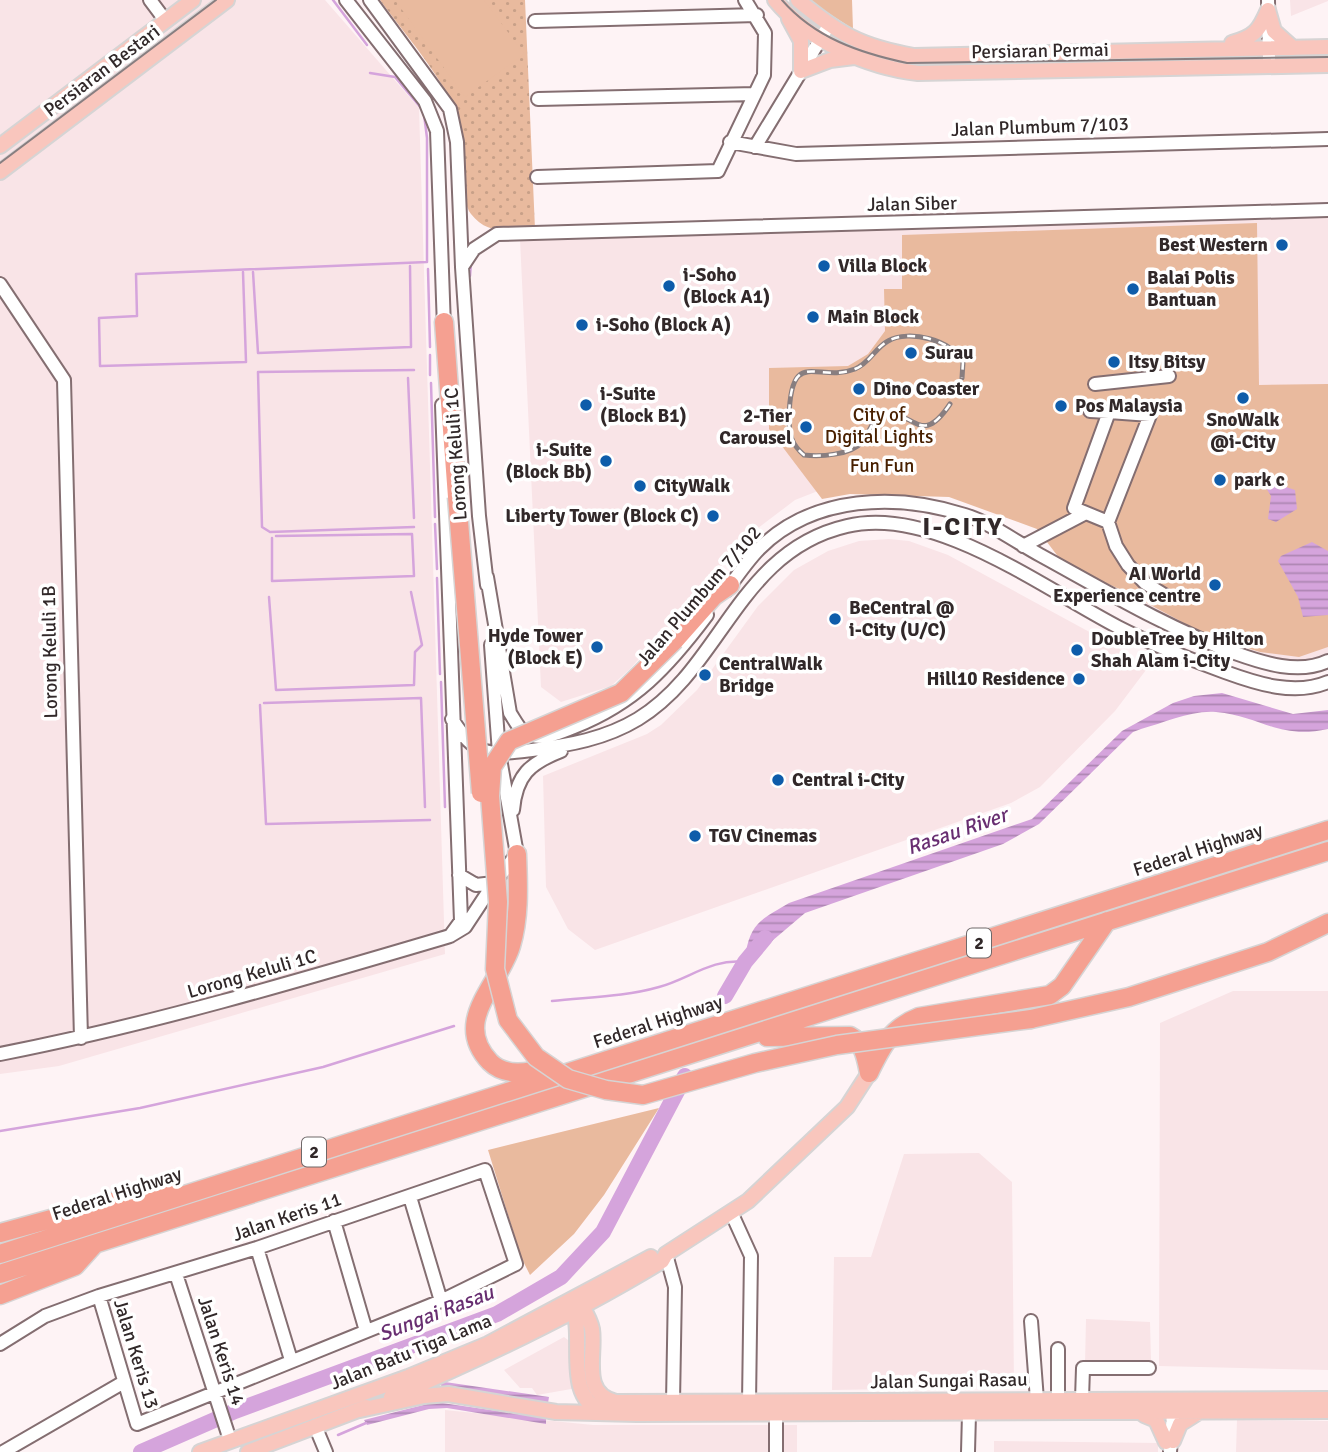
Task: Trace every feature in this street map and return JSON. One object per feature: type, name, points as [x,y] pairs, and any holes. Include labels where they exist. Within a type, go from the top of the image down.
[{"type":"highway","points":[[444,322],[495,946]]},
{"type":"highway","points":[[730,585],[714,596],[675,640],[621,693],[509,741],[496,757],[492,767],[490,796],[498,902],[495,969],[505,1012],[516,1032],[536,1057],[568,1079],[606,1090],[643,1095],[755,1063],[837,1045],[1031,1019],[1098,1006],[1268,951],[1328,923]]},
{"type":"highway","name":"Federal Highway","points":[[0,1254],[290,1159],[1328,830]]},
{"type":"highway","name":"Federal Highway","points":[[0,1274],[1328,851]]},
{"type":"highway","points":[[517,854],[519,895],[512,944],[477,1011],[475,1035],[480,1051],[494,1066],[527,1073],[575,1059],[629,1053]]},
{"type":"highway","points":[[869,1073],[892,1031],[904,1023],[919,1017],[1050,995],[1062,986],[1107,921]]},
{"type":"highway","points":[[733,1041],[794,1035],[850,1036],[857,1039],[865,1054],[869,1073]]},
{"type":"highway","points":[[0,1233],[193,1180],[290,1159]]},
{"type":"highway","points":[[0,1295],[75,1266],[95,1243]]},
{"type":"main road","name":"Persiaran Bestari","points":[[0,146],[192,0]]},
{"type":"main road","name":"Persiaran Bestari","points":[[0,172],[227,0]]},
{"type":"main road","name":"Persiaran Permai","points":[[798,0],[829,25],[874,49],[914,56],[1217,47],[1268,54],[1293,48],[1328,47]]},
{"type":"main road","name":"Persiaran Permai","points":[[776,2],[821,38],[854,57],[885,69],[918,73],[1328,65]]},
{"type":"main road","points":[[776,2],[798,31],[801,41],[801,71],[831,60],[854,57]]},
{"type":"main road","points":[[1217,47],[1251,38],[1259,31],[1268,5]]},
{"type":"main road","points":[[1268,5],[1275,31],[1293,48]]},
{"type":"main road","points":[[1192,68],[1210,61],[1268,54],[1328,59]]},
{"type":"main road","name":"Jalan Batu Tiga Lama","points":[[200,1452],[228,1433],[408,1377],[576,1305],[607,1295],[662,1261],[666,1254],[748,1201],[847,1107],[869,1073]]},
{"type":"main road","name":"Jalan Batu Tiga Lama","points":[[248,1452],[316,1428],[477,1361],[536,1332],[658,1254],[666,1254]]},
{"type":"main road","points":[[592,1328],[598,1308],[607,1295]]},
{"type":"main road","points":[[576,1305],[592,1328]]},
{"type":"main road","points":[[576,1305],[581,1388],[589,1403],[603,1411]]},
{"type":"main road","name":"Jalan Sungai Rasau","points":[[592,1328],[591,1369],[596,1389],[609,1400],[749,1403],[1082,1399],[1200,1411],[1328,1411]]},
{"type":"main road","points":[[536,1332],[561,1329],[578,1342]]},
{"type":"main road","name":"Jalan Sungai Rasau","points":[[360,1410],[424,1396],[448,1394],[556,1412],[776,1415],[1128,1413],[1170,1406],[1328,1399]]},
{"type":"main road","points":[[1169,1447],[1184,1420],[1200,1411]]},
{"type":"main road","points":[[1128,1413],[1156,1420],[1169,1447]]},
{"type":"street","points":[[150,0],[165,20]]},
{"type":"street","name":"Lorong Keluli 1C","points":[[0,1054],[184,1013],[450,936],[461,921],[441,379],[444,322],[437,131],[425,101],[346,0]]},
{"type":"street","name":"Lorong Keluli 1C","points":[[370,0],[450,109],[457,142],[462,267],[479,516],[487,577],[499,753],[517,854]]},
{"type":"street","points":[[537,177],[713,172],[721,164],[764,75],[765,33],[757,15],[745,0]]},
{"type":"street","points":[[1268,5],[1268,54]]},
{"type":"street","points":[[535,21],[757,15]]},
{"type":"street","points":[[757,143],[829,25]]},
{"type":"street","points":[[538,99],[755,94]]},
{"type":"street","name":"Jalan Plumbum 7/103","points":[[732,137],[796,154],[1328,139]]},
{"type":"street","name":"Jalan Siber","points":[[462,267],[474,248],[497,234],[1328,211]]},
{"type":"street","name":"Lorong Keluli 1B","points":[[0,284],[64,380],[81,1038]]},
{"type":"street","points":[[1095,384],[1169,376]]},
{"type":"street","points":[[1090,411],[1150,415],[1108,522],[1116,546],[1128,565],[1145,583],[1166,596]]},
{"type":"street","points":[[1108,522],[1074,508],[1109,412]]},
{"type":"street","name":"Jalan Plumbum 7/102","points":[[487,577],[510,713],[522,730],[531,736],[555,733],[608,714],[642,690],[665,667],[760,548],[786,528],[824,509],[857,503],[892,500],[968,516],[1162,621],[1216,646],[1261,662],[1299,668],[1328,661]]},
{"type":"street","points":[[1023,546],[1087,513]]},
{"type":"street","name":"Jalan Plumbum 7/102","points":[[499,753],[574,746],[616,730],[656,706],[682,678],[777,560],[810,537],[848,525],[883,522],[913,525],[957,538],[1142,639],[1212,668],[1257,684],[1294,689],[1328,682]]},
{"type":"street","points":[[1212,668],[1216,646]]},
{"type":"street","points":[[452,719],[467,742],[484,751],[499,753]]},
{"type":"street","points":[[512,830],[514,794],[522,774],[536,761],[574,746]]},
{"type":"street","points":[[450,936],[465,928],[494,883],[517,854]]},
{"type":"street","points":[[459,875],[476,886],[494,883]]},
{"type":"street","name":"Jalan Keris 11","points":[[0,1344],[45,1316],[99,1296],[257,1248],[486,1170],[516,1264],[441,1301]]},
{"type":"street","points":[[216,1396],[291,1360],[441,1301],[410,1197]]},
{"type":"street","points":[[731,1212],[751,1256],[749,1403]]},
{"type":"street","points":[[334,1221],[366,1331]]},
{"type":"street","points":[[257,1248],[291,1360]]},
{"type":"street","points":[[666,1254],[675,1287],[673,1402]]},
{"type":"street","name":"Jalan Keris 14","points":[[176,1274],[228,1433]]},
{"type":"street","name":"Jalan Keris 13","points":[[99,1296],[137,1424],[216,1396]]},
{"type":"street","points":[[1031,1321],[1037,1400]]},
{"type":"street","points":[[1058,1349],[1058,1399]]},
{"type":"street","points":[[1082,1399],[1083,1368],[1149,1368]]},
{"type":"street","points":[[3,1452],[124,1382]]},
{"type":"street","points":[[1169,1447],[1170,1406]]},
{"type":"street","points":[[968,1452],[969,1414]]},
{"type":"street","points":[[776,1415],[776,1452]]},
{"type":"street","points":[[316,1428],[326,1452]]},
{"type":"shaded area","points":[[0,0],[325,0],[419,108],[445,954],[59,1066],[0,1074]]},
{"type":"shaded area","points":[[1290,0],[1328,0],[1328,1],[1291,16]]},
{"type":"shaded area","points":[[1328,215],[1328,654],[1302,662],[1266,659],[1192,630],[1132,599],[1069,546],[1051,525],[958,489],[828,487],[795,500],[749,535],[630,669],[611,686],[561,702],[541,687],[520,239]]},
{"type":"shaded area","points":[[1271,482],[1295,490],[1297,509],[1276,522],[1268,519],[1271,496],[1266,488]]},
{"type":"shaded area","points":[[859,541],[909,541],[948,555],[1117,647],[1146,670],[1115,711],[1040,787],[1011,803],[595,950],[568,929],[546,887],[543,776],[647,734],[661,725],[697,690],[758,606],[794,570],[828,551]]},
{"type":"shaded area","points":[[1312,542],[1328,551],[1328,615],[1303,617],[1298,597],[1278,561],[1281,556]]},
{"type":"shaded area","points":[[1222,693],[1293,714],[1328,710],[1328,729],[1296,732],[1232,714],[1207,712],[1133,732],[1039,824],[1003,844],[805,913],[758,953],[746,952],[755,927],[789,903],[1032,819],[1122,731],[1173,703],[1194,696]]},
{"type":"shaded area","points":[[1233,991],[1328,991],[1328,1370],[1159,1366],[1160,1023]]},
{"type":"shaded area","points":[[979,1153],[1012,1182],[1014,1387],[832,1390],[834,1257],[871,1257],[904,1154]]},
{"type":"shaded area","points":[[1086,1319],[1150,1322],[1151,1360],[1148,1364],[1085,1364]]},
{"type":"shaded area","points":[[564,1337],[572,1343],[577,1388],[537,1395],[532,1388],[520,1388],[504,1370]]},
{"type":"shaded area","points":[[440,1383],[549,1397],[548,1403],[443,1389]]},
{"type":"shaded area","points":[[435,1402],[546,1418],[546,1424],[447,1408],[429,1409],[367,1425],[364,1420]]},
{"type":"shaded area","points":[[445,1410],[593,1425],[797,1425],[797,1452],[445,1452]]},
{"type":"shaded area","points":[[1237,1420],[1328,1421],[1328,1452],[1236,1452]]},
{"type":"shaded area","points":[[994,1441],[1158,1443],[1158,1452],[994,1452]]},
{"type":"green space","points":[[380,0],[525,0],[535,229],[492,229],[471,214],[465,198],[464,144],[458,118],[429,65]]},
{"type":"green space","points":[[395,0],[484,0],[524,54],[465,97]]},
{"type":"green space","points":[[808,0],[852,0],[853,29]]},
{"type":"green space","points":[[1257,223],[1259,385],[1328,384],[1328,647],[1299,657],[1260,652],[1208,636],[1132,595],[1063,563],[1037,529],[949,497],[850,494],[822,499],[769,429],[769,368],[848,366],[868,354],[885,331],[884,289],[902,289],[902,235]]},
{"type":"green space","points":[[659,1108],[604,1195],[574,1234],[530,1275],[521,1257],[488,1150]]},
{"type":"waterway","points":[[333,0],[367,45]]},
{"type":"waterway","points":[[370,73],[395,77],[421,108]]},
{"type":"waterway","points":[[243,272],[246,362],[100,366],[99,318],[137,316],[136,274],[427,262],[427,138],[424,114]]},
{"type":"waterway","points":[[470,276],[471,263]]},
{"type":"waterway","points":[[253,272],[258,353],[411,347],[410,266]]},
{"type":"waterway","points":[[428,269],[430,347]]},
{"type":"waterway","points":[[430,355],[430,375]]},
{"type":"waterway","points":[[414,370],[258,372],[262,527],[270,532],[414,527]]},
{"type":"waterway","points":[[408,378],[414,518]]},
{"type":"waterway","points":[[431,383],[435,517]]},
{"type":"waterway","points":[[435,524],[437,569]]},
{"type":"waterway","points":[[272,538],[272,581],[414,576],[412,534],[276,536]]},
{"type":"waterway","points":[[437,578],[440,674]]},
{"type":"waterway","points":[[269,597],[276,690],[414,685],[415,652],[422,645],[411,592]]},
{"type":"waterway","points":[[441,682],[445,807]]},
{"type":"waterway","points":[[264,703],[421,698],[425,807]]},
{"type":"waterway","points":[[260,705],[266,824],[430,820]]},
{"type":"waterway","name":"Rasau River","points":[[725,996],[745,962],[765,938]]},
{"type":"waterway","points":[[552,1001],[646,990],[711,966],[745,962]]},
{"type":"waterway","points":[[0,1131],[140,1108],[323,1067],[454,1026]]},
{"type":"waterway","name":"Sungai Rasau","points":[[141,1452],[235,1411],[497,1314],[561,1277],[603,1232],[685,1076]]},
{"type":"waterway","points":[[338,1435],[366,1423]]},
{"type":"tram line","points":[[0,163],[216,0]]},
{"type":"tram line","points":[[782,0],[809,24],[839,42],[907,63],[1328,57]]},
{"type":"railway","points":[[950,404],[940,417],[924,426],[892,413],[880,413],[862,442],[851,450],[835,454],[804,455],[796,447],[790,434],[791,395],[795,381],[801,374],[855,369],[865,363],[883,344],[897,338],[907,336],[929,339],[950,348],[963,362],[962,378]]},
{"type":"place","name":"Best Western","points":[[1282,245]]},
{"type":"place","name":"Villa Block","points":[[824,266]]},
{"type":"place","name":"i-Soho (Block A1)","points":[[669,286]]},
{"type":"place","name":"Balai Polis Bantuan","points":[[1133,289]]},
{"type":"place","name":"Main Block","points":[[813,317]]},
{"type":"place","name":"i-Soho (Block A)","points":[[582,325]]},
{"type":"place","name":"Surau","points":[[911,353]]},
{"type":"place","name":"Itsy Bitsy","points":[[1114,362]]},
{"type":"place","name":"Dino Coaster","points":[[859,389]]},
{"type":"place","name":"SnoWalk @i-City","points":[[1243,398]]},
{"type":"place","name":"i-Suite (Block B1)","points":[[586,405]]},
{"type":"place","name":"Pos Malaysia","points":[[1061,406]]},
{"type":"place","name":"2-Tier Carousel","points":[[806,427]]},
{"type":"place","name":"i-Suite (Block Bb)","points":[[606,461]]},
{"type":"place","name":"park c","points":[[1220,480]]},
{"type":"place","name":"CityWalk","points":[[640,486]]},
{"type":"place","name":"Liberty Tower (Block C)","points":[[713,516]]},
{"type":"place","name":"AI World Experience centre","points":[[1215,585]]},
{"type":"place","name":"BeCentral @ i-City (U/C)","points":[[835,619]]},
{"type":"place","name":"Hyde Tower (Block E)","points":[[597,647]]},
{"type":"place","name":"DoubleTree by Hilton Shah Alam i-City","points":[[1077,650]]},
{"type":"place","name":"CentralWalk Bridge","points":[[705,675]]},
{"type":"place","name":"Hill10 Residence","points":[[1079,679]]},
{"type":"place","name":"Central i-City","points":[[778,780]]},
{"type":"place","name":"TGV Cinemas","points":[[695,836]]},
{"type":"district","name":"I-CITY","points":[[963,527]]},
{"type":"park label","name":"City of Digital Lights","points":[[879,426]]},
{"type":"park label","name":"Fun Fun","points":[[882,466]]}]
